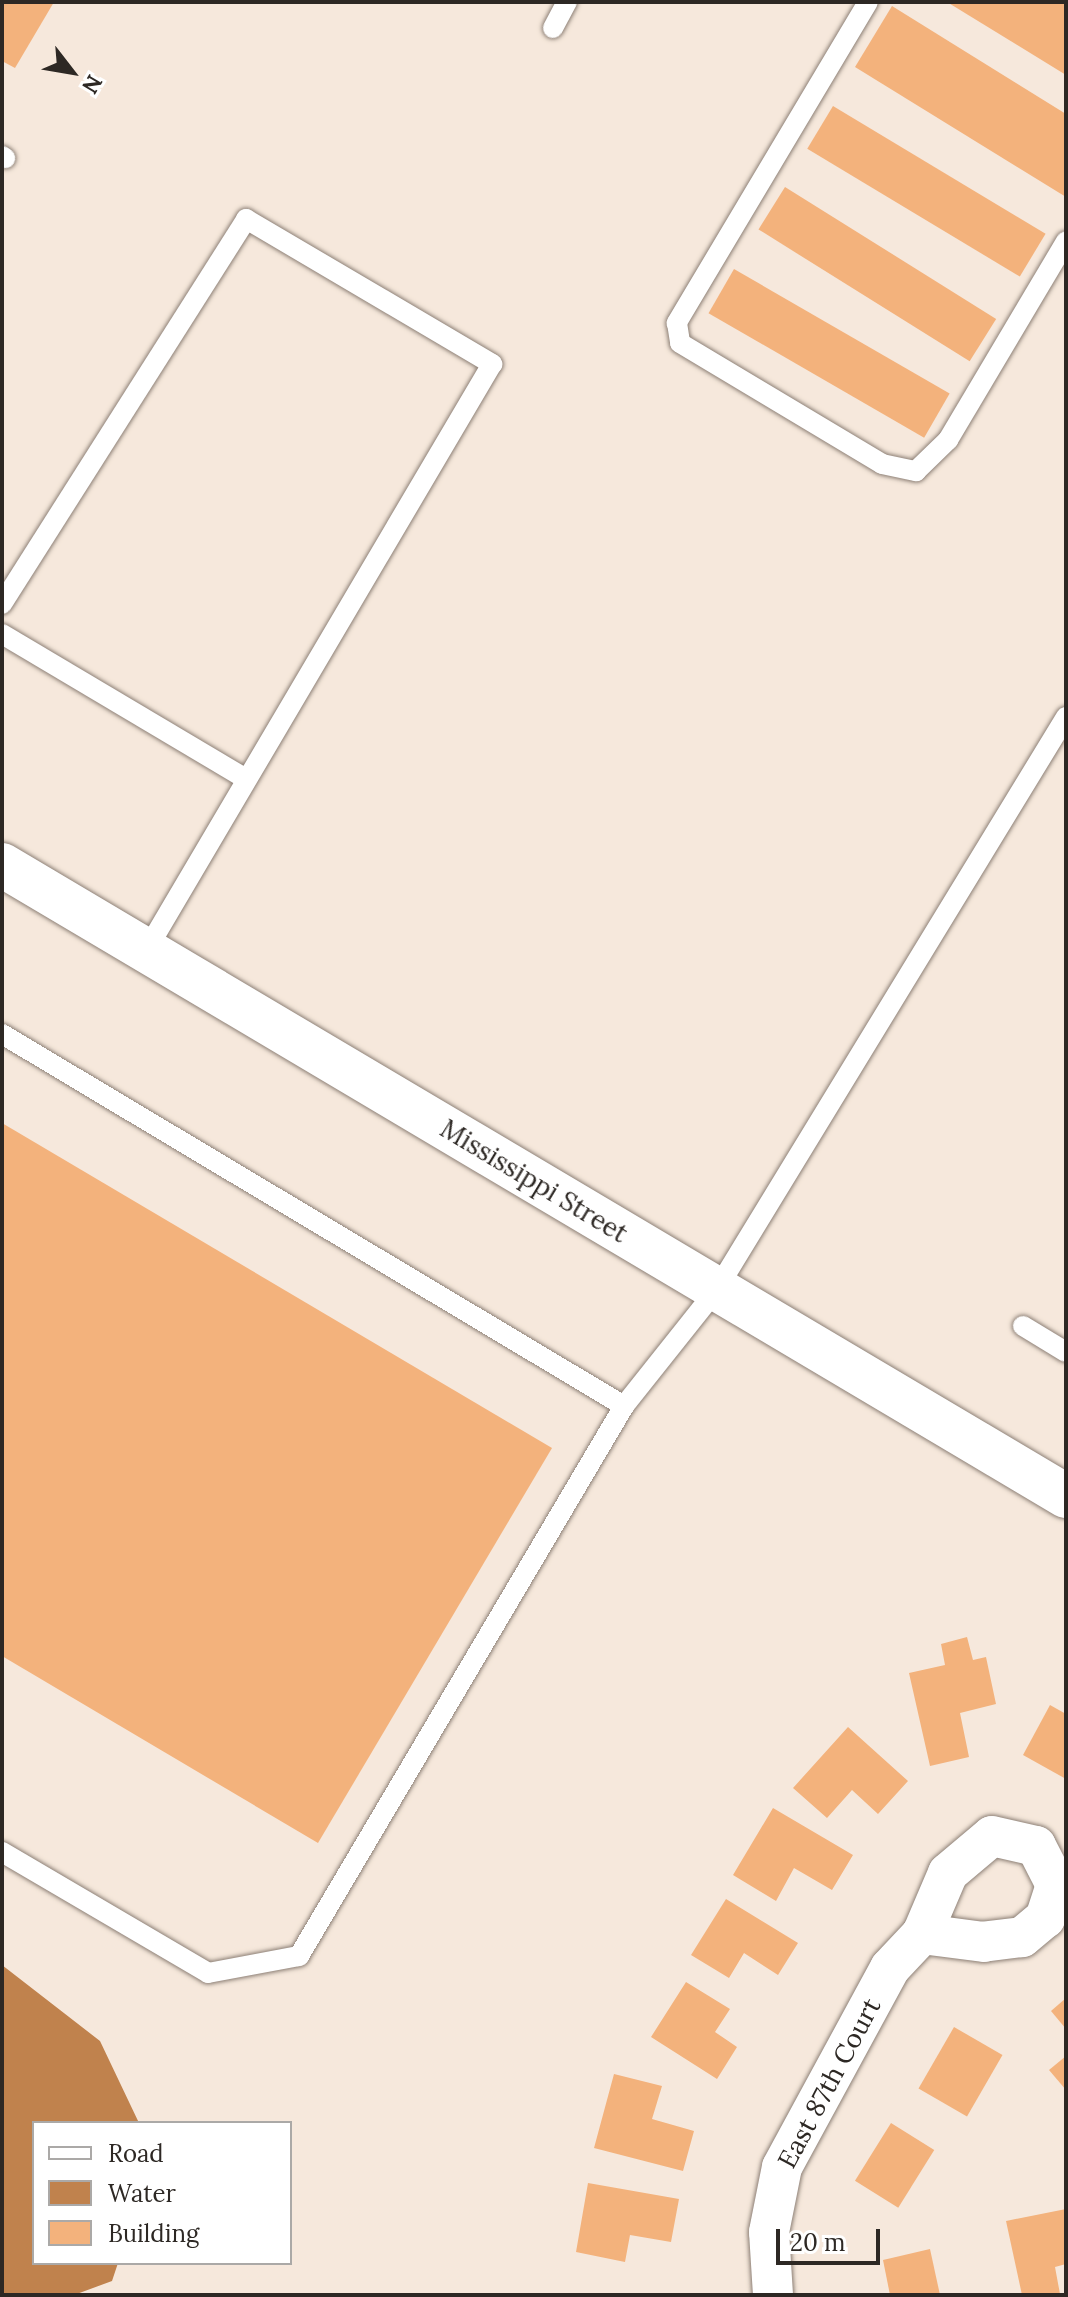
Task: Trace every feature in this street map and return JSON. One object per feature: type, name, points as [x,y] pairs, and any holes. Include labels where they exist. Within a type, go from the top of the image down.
[{"type":"street","name":"Mississippi Street","points":[[2,865],[1066,1496]]},
{"type":"street","name":"East 87th Court","points":[[773,2295],[769,2232],[782,2167],[890,1968],[922,1934]]},
{"type":"lane","points":[[553,28],[567,2]]},
{"type":"lane","points":[[868,2],[677,323],[680,343],[882,464],[916,471],[948,440],[1066,241]]},
{"type":"lane","points":[[2,604],[246,219],[492,364],[245,778],[146,951]]},
{"type":"lane","points":[[2,634],[245,778]]},
{"type":"lane","points":[[2,1852],[208,1973],[299,1956],[624,1406],[717,1289],[1066,717]]},
{"type":"lane","points":[[2,1034],[624,1406]]},
{"type":"lane","points":[[1023,1326],[1066,1352]]},
{"type":"water","points":[[2,1965],[100,2041],[138,2121],[32,2121],[32,2265],[117,2265],[112,2281],[74,2295],[2,2295]]},
{"type":"building","points":[[2,2],[54,2],[15,68],[2,61]]},
{"type":"building","points":[[947,2],[1066,2],[1066,75]]},
{"type":"building","points":[[892,6],[1066,114],[1066,197],[855,67]]},
{"type":"building","points":[[833,106],[1046,234],[1020,277],[807,149]]},
{"type":"building","points":[[785,187],[996,319],[970,361],[759,229]]},
{"type":"building","points":[[734,269],[950,394],[924,438],[708,313]]},
{"type":"building","points":[[2,1123],[552,1448],[318,1843],[2,1656]]},
{"type":"building","points":[[967,1637],[973,1660],[986,1657],[996,1704],[960,1713],[969,1757],[930,1766],[909,1673],[945,1665],[941,1644]]},
{"type":"building","points":[[1050,1705],[1066,1714],[1066,1779],[1023,1755]]},
{"type":"building","points":[[848,1727],[908,1781],[878,1814],[852,1790],[827,1818],[793,1788]]},
{"type":"building","points":[[773,1808],[853,1855],[832,1890],[794,1868],[776,1901],[733,1875]]},
{"type":"building","points":[[726,1899],[798,1943],[778,1975],[744,1953],[729,1978],[691,1955]]},
{"type":"building","points":[[686,1982],[730,2009],[715,2032],[737,2047],[717,2079],[651,2037]]},
{"type":"building","points":[[1066,1998],[1066,2029],[1051,2011]]},
{"type":"building","points":[[954,2027],[1002,2055],[967,2116],[919,2088]]},
{"type":"building","points":[[1066,2056],[1066,2090],[1049,2070]]},
{"type":"building","points":[[614,2074],[662,2086],[652,2119],[694,2131],[683,2171],[594,2148]]},
{"type":"building","points":[[891,2123],[934,2150],[898,2208],[855,2181]]},
{"type":"building","points":[[588,2183],[679,2199],[671,2242],[630,2235],[625,2262],[576,2252]]},
{"type":"building","points":[[1066,2209],[1066,2264],[1055,2267],[1060,2294],[1022,2295],[1006,2221]]},
{"type":"building","points":[[930,2249],[940,2295],[890,2295],[883,2260]]}]
